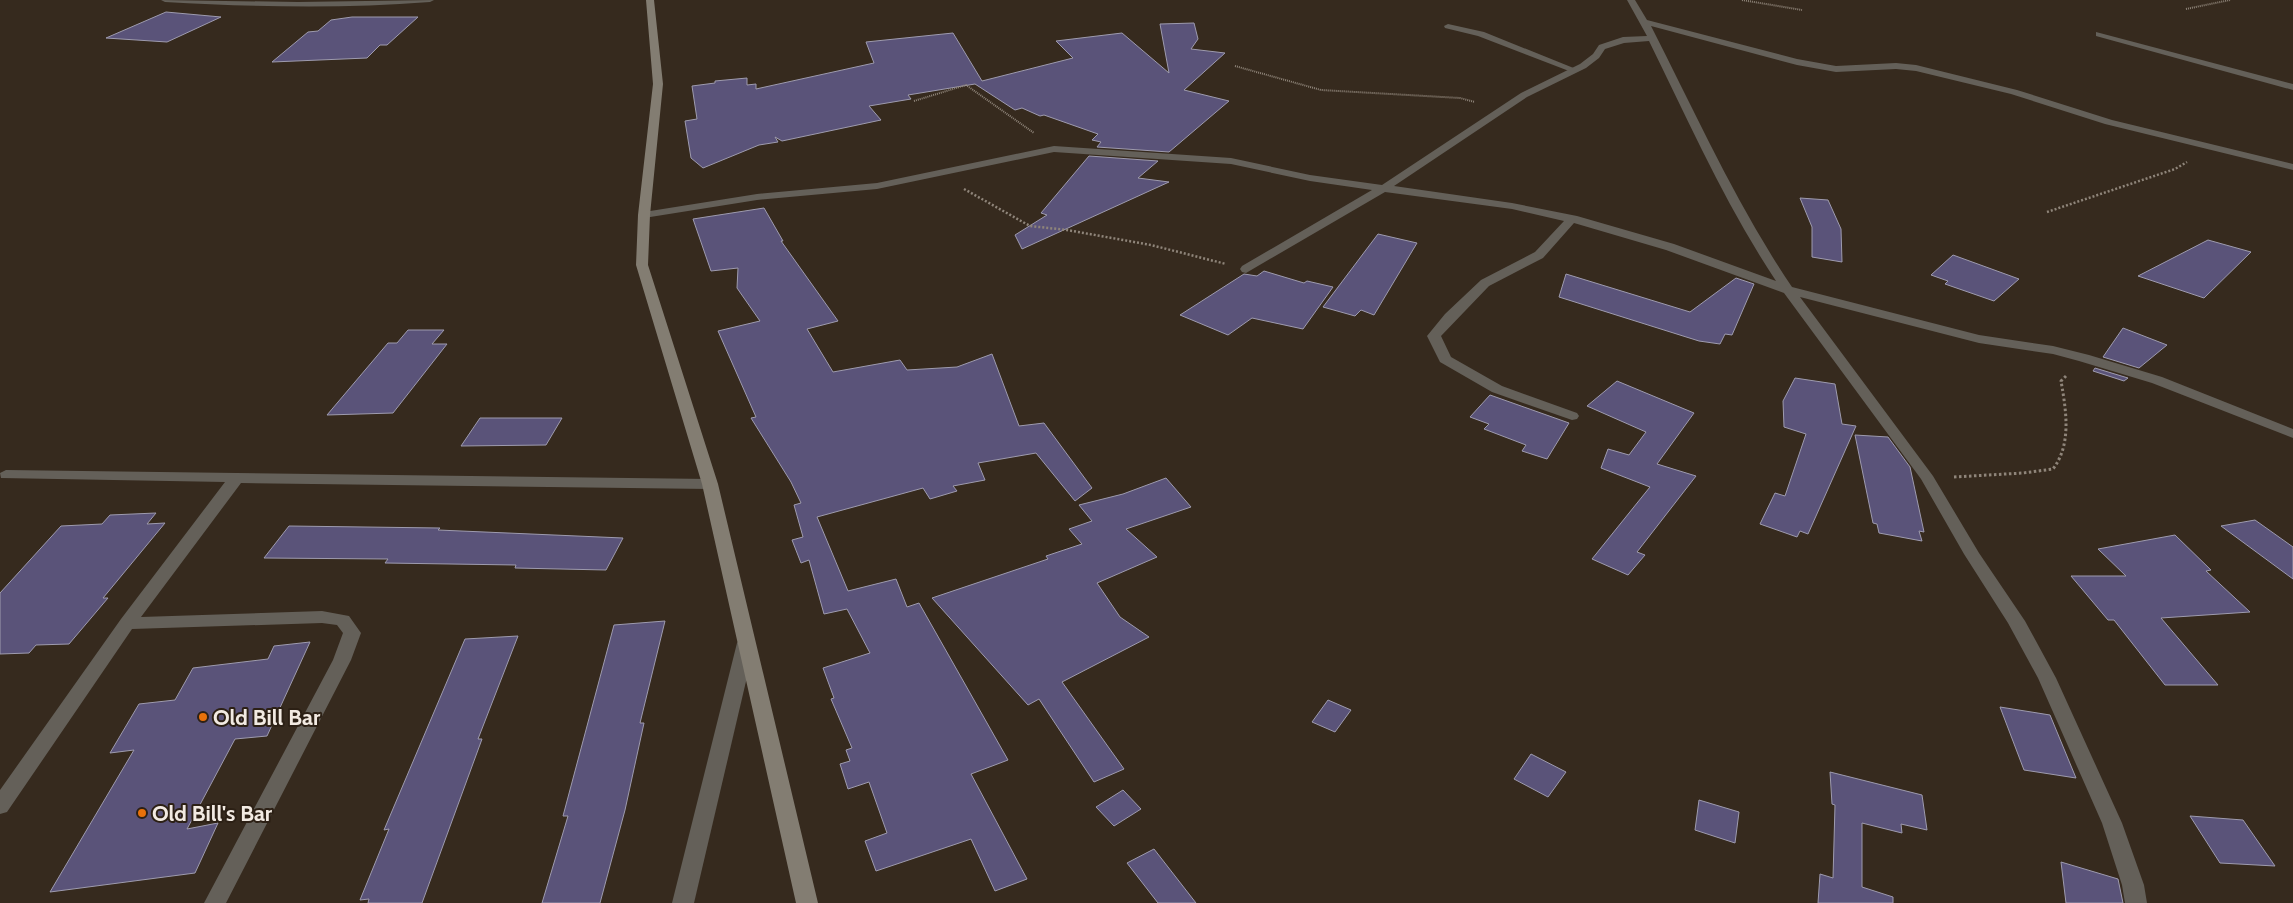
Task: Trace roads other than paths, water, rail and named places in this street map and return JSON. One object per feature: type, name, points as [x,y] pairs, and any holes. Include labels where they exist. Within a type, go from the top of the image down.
[{"type":"street","points":[[165,0],[360,6],[430,0]]},
{"type":"street","points":[[650,0],[658,84],[644,215],[642,265],[710,484],[807,903]]},
{"type":"street","points":[[1631,0],[1736,204],[1762,250],[1788,290],[1876,406],[1928,479],[1972,554],[2016,621],[2048,678],[2112,823],[2133,885],[2136,903]]},
{"type":"street","points":[[1644,22],[1826,68],[1846,69],[1896,66],[1916,68],[2014,92],[2109,122],[2293,167]]},
{"type":"street","points":[[2099,34],[2293,87]]},
{"type":"street","points":[[1246,269],[1381,189],[1524,95],[1591,61],[1602,47],[1613,42],[1633,38],[1652,38]]},
{"type":"street","points":[[644,215],[757,197],[870,186],[934,175],[1054,149],[1197,157],[1231,161],[1310,178],[1512,206],[1573,218],[1670,248],[1788,290],[1979,339],[2053,350],[2084,358],[2184,390],[2293,434]]},
{"type":"street","points":[[1572,416],[1497,389],[1445,359],[1434,336],[1450,317],[1485,283],[1539,255],[1573,218]]},
{"type":"street","points":[[2,477],[237,477],[710,484]]},
{"type":"street","points":[[0,806],[127,623],[237,477]]},
{"type":"street","points":[[127,623],[322,617],[343,620],[352,633],[342,660],[215,903]]},
{"type":"street","points":[[683,903],[746,643]]},
{"type":"lane","points":[[1448,26],[1481,34],[1572,70]]},
{"type":"place","name":"Old Bill Bar","points":[[203,717]]},
{"type":"place","name":"Old Bill's Bar","points":[[142,813]]}]
